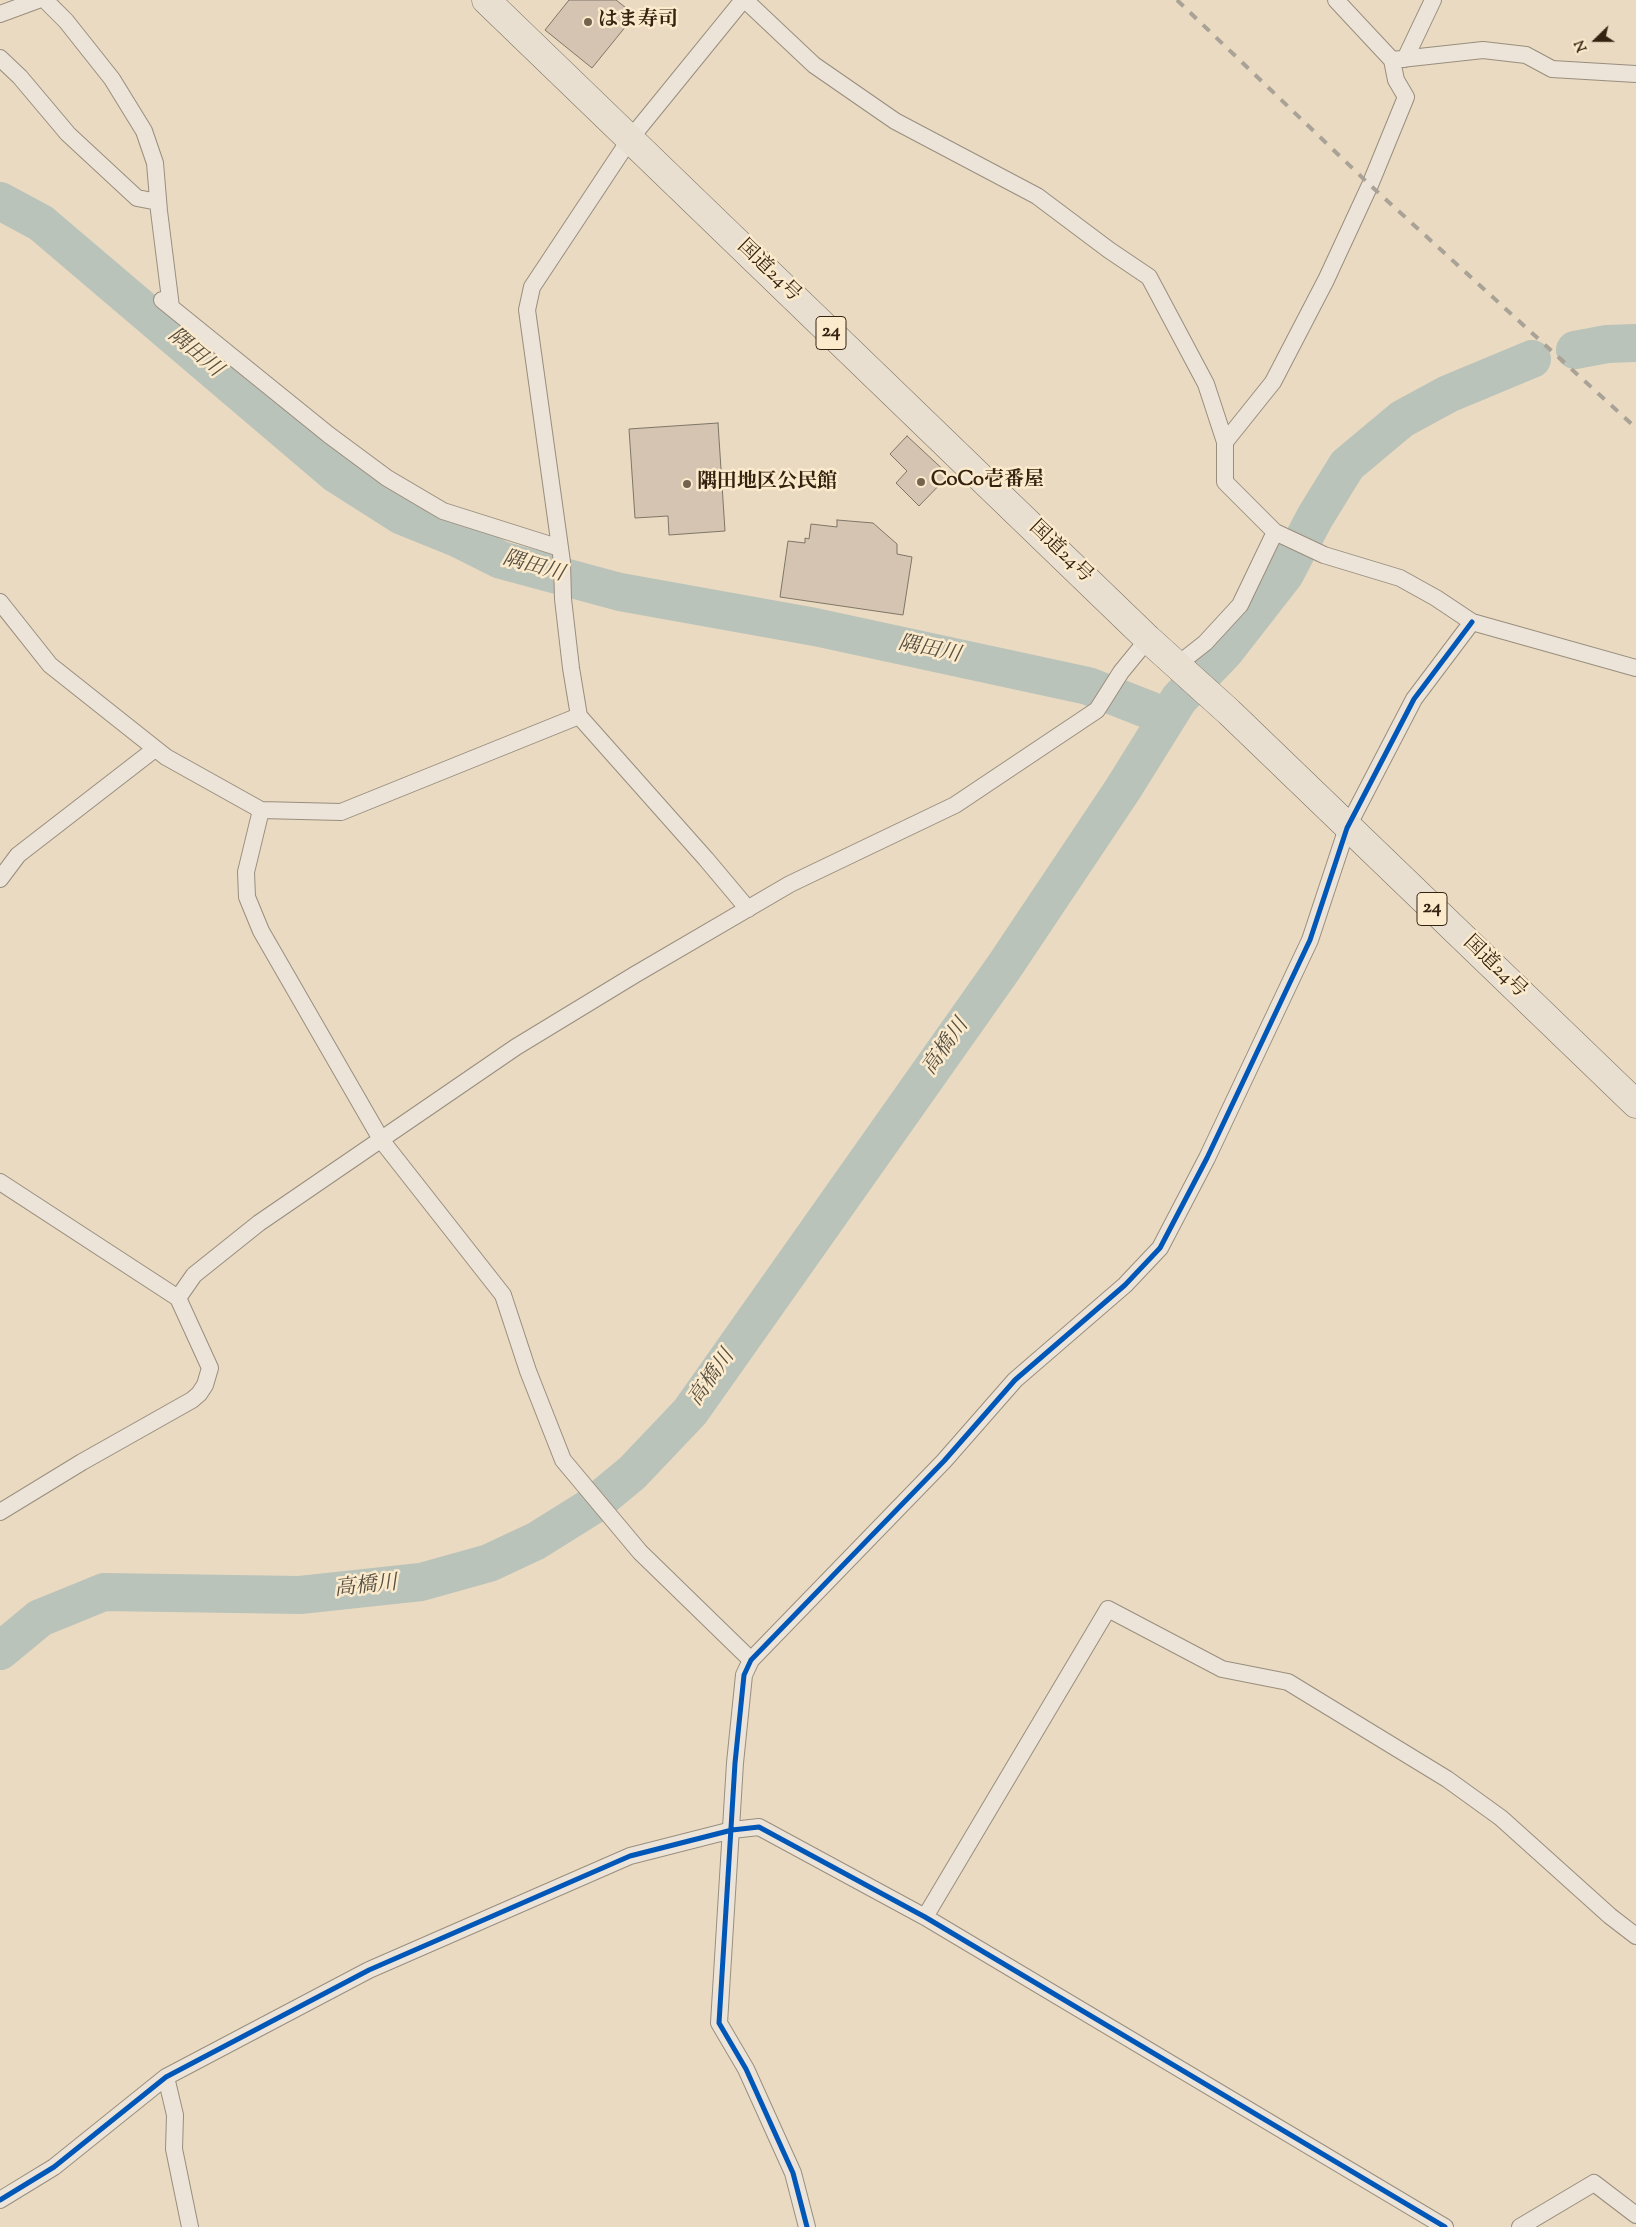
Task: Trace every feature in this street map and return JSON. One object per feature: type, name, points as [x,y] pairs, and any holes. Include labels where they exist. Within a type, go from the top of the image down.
[{"type":"highway","name":"国道24号","points":[[486,0],[1148,639],[1229,712],[1347,828],[1636,1104]]},
{"type":"street","points":[[0,14],[38,0]]},
{"type":"street","points":[[45,0],[66,21],[112,79],[144,131],[155,163],[167,303],[329,435],[387,478],[443,511],[561,555]]},
{"type":"street","points":[[748,909],[579,716],[563,599],[561,555],[526,310],[532,287],[630,139],[744,0],[814,66],[896,121],[1036,196],[1108,250],[1149,277],[1206,384],[1225,442],[1226,482],[1275,532],[1324,555],[1400,578],[1436,598],[1472,622],[1636,668]]},
{"type":"street","points":[[1336,0],[1399,59],[1483,50],[1526,55],[1552,69],[1636,74]]},
{"type":"street","points":[[1225,442],[1272,382],[1326,280],[1370,185],[1406,97],[1396,80],[1399,59],[1433,0]]},
{"type":"street","points":[[2,63],[20,77],[68,134],[137,198],[158,202]]},
{"type":"street","points":[[1177,665],[1204,643],[1240,605],[1275,532]]},
{"type":"street","points":[[0,602],[50,665],[166,757],[261,810],[342,812],[579,716]]},
{"type":"street","points":[[808,2227],[793,2173],[746,2069],[719,2023],[735,1763],[744,1675],[751,1660],[944,1461],[1015,1380],[1125,1285],[1160,1248],[1207,1158],[1310,940],[1347,828],[1414,699],[1472,622]]},
{"type":"street","points":[[178,1298],[194,1274],[259,1224],[516,1047],[790,884],[955,805],[1096,710],[1121,672],[1148,639]]},
{"type":"street","points":[[0,878],[18,855],[156,749]]},
{"type":"street","points":[[261,810],[246,872],[248,897],[261,931],[382,1141],[503,1295],[528,1371],[563,1460],[640,1552],[751,1660]]},
{"type":"street","points":[[0,1182],[178,1298],[210,1368],[205,1385],[192,1400],[82,1462],[0,1512]]},
{"type":"street","points":[[925,1917],[1108,1609],[1222,1669],[1288,1682],[1447,1779],[1501,1818],[1610,1916],[1636,1936]]},
{"type":"street","points":[[0,2200],[54,2167],[166,2077],[369,1970],[630,1856],[732,1830],[759,1827],[925,1917],[1445,2227]]},
{"type":"street","points":[[166,2077],[175,2115],[174,2149],[190,2227]]},
{"type":"street","points":[[1520,2227],[1594,2183],[1636,2215]]},
{"type":"building","points":[[569,0],[616,0],[635,15],[592,68],[545,30]]},
{"type":"building","points":[[718,423],[725,531],[669,535],[668,516],[635,518],[629,429]]},
{"type":"building","points":[[907,436],[949,475],[919,506],[896,483],[907,471],[890,454]]},
{"type":"building","points":[[837,520],[873,523],[897,544],[897,554],[912,557],[903,615],[780,597],[788,541],[805,543],[805,538],[809,539],[811,524],[837,527]]},
{"type":"waterway","name":"隅田川","points":[[0,201],[41,223],[336,474],[402,516],[459,539],[501,560],[620,592],[815,627],[1088,686],[1167,717]]},
{"type":"waterway","name":"高橋川","points":[[1575,350],[1607,344],[1636,343]]},
{"type":"waterway","name":"高橋川","points":[[0,1651],[40,1618],[104,1592],[300,1595],[421,1582],[489,1563],[536,1541],[592,1506],[632,1473],[690,1412],[1004,967],[1123,789],[1179,699],[1225,651],[1285,574],[1315,517],[1347,465],[1402,419],[1448,394],[1532,359]]},
{"type":"railway","points":[[1177,0],[1370,185],[1636,428]]},
{"type":"cycle path","points":[[807,2227],[793,2173],[746,2069],[719,2023],[735,1763],[744,1675],[751,1660],[944,1461],[1015,1380],[1125,1285],[1160,1248],[1207,1158],[1310,940],[1347,828],[1414,699],[1472,622]]},
{"type":"cycle path","points":[[0,2200],[54,2167],[166,2077],[369,1970],[630,1856],[732,1830],[759,1827],[925,1917],[1445,2227]]},
{"type":"place","name":"はま寿司","points":[[588,22]]},
{"type":"place","name":"CoCo壱番屋","points":[[921,482]]},
{"type":"place","name":"隅田地区公民館","points":[[687,484]]}]
